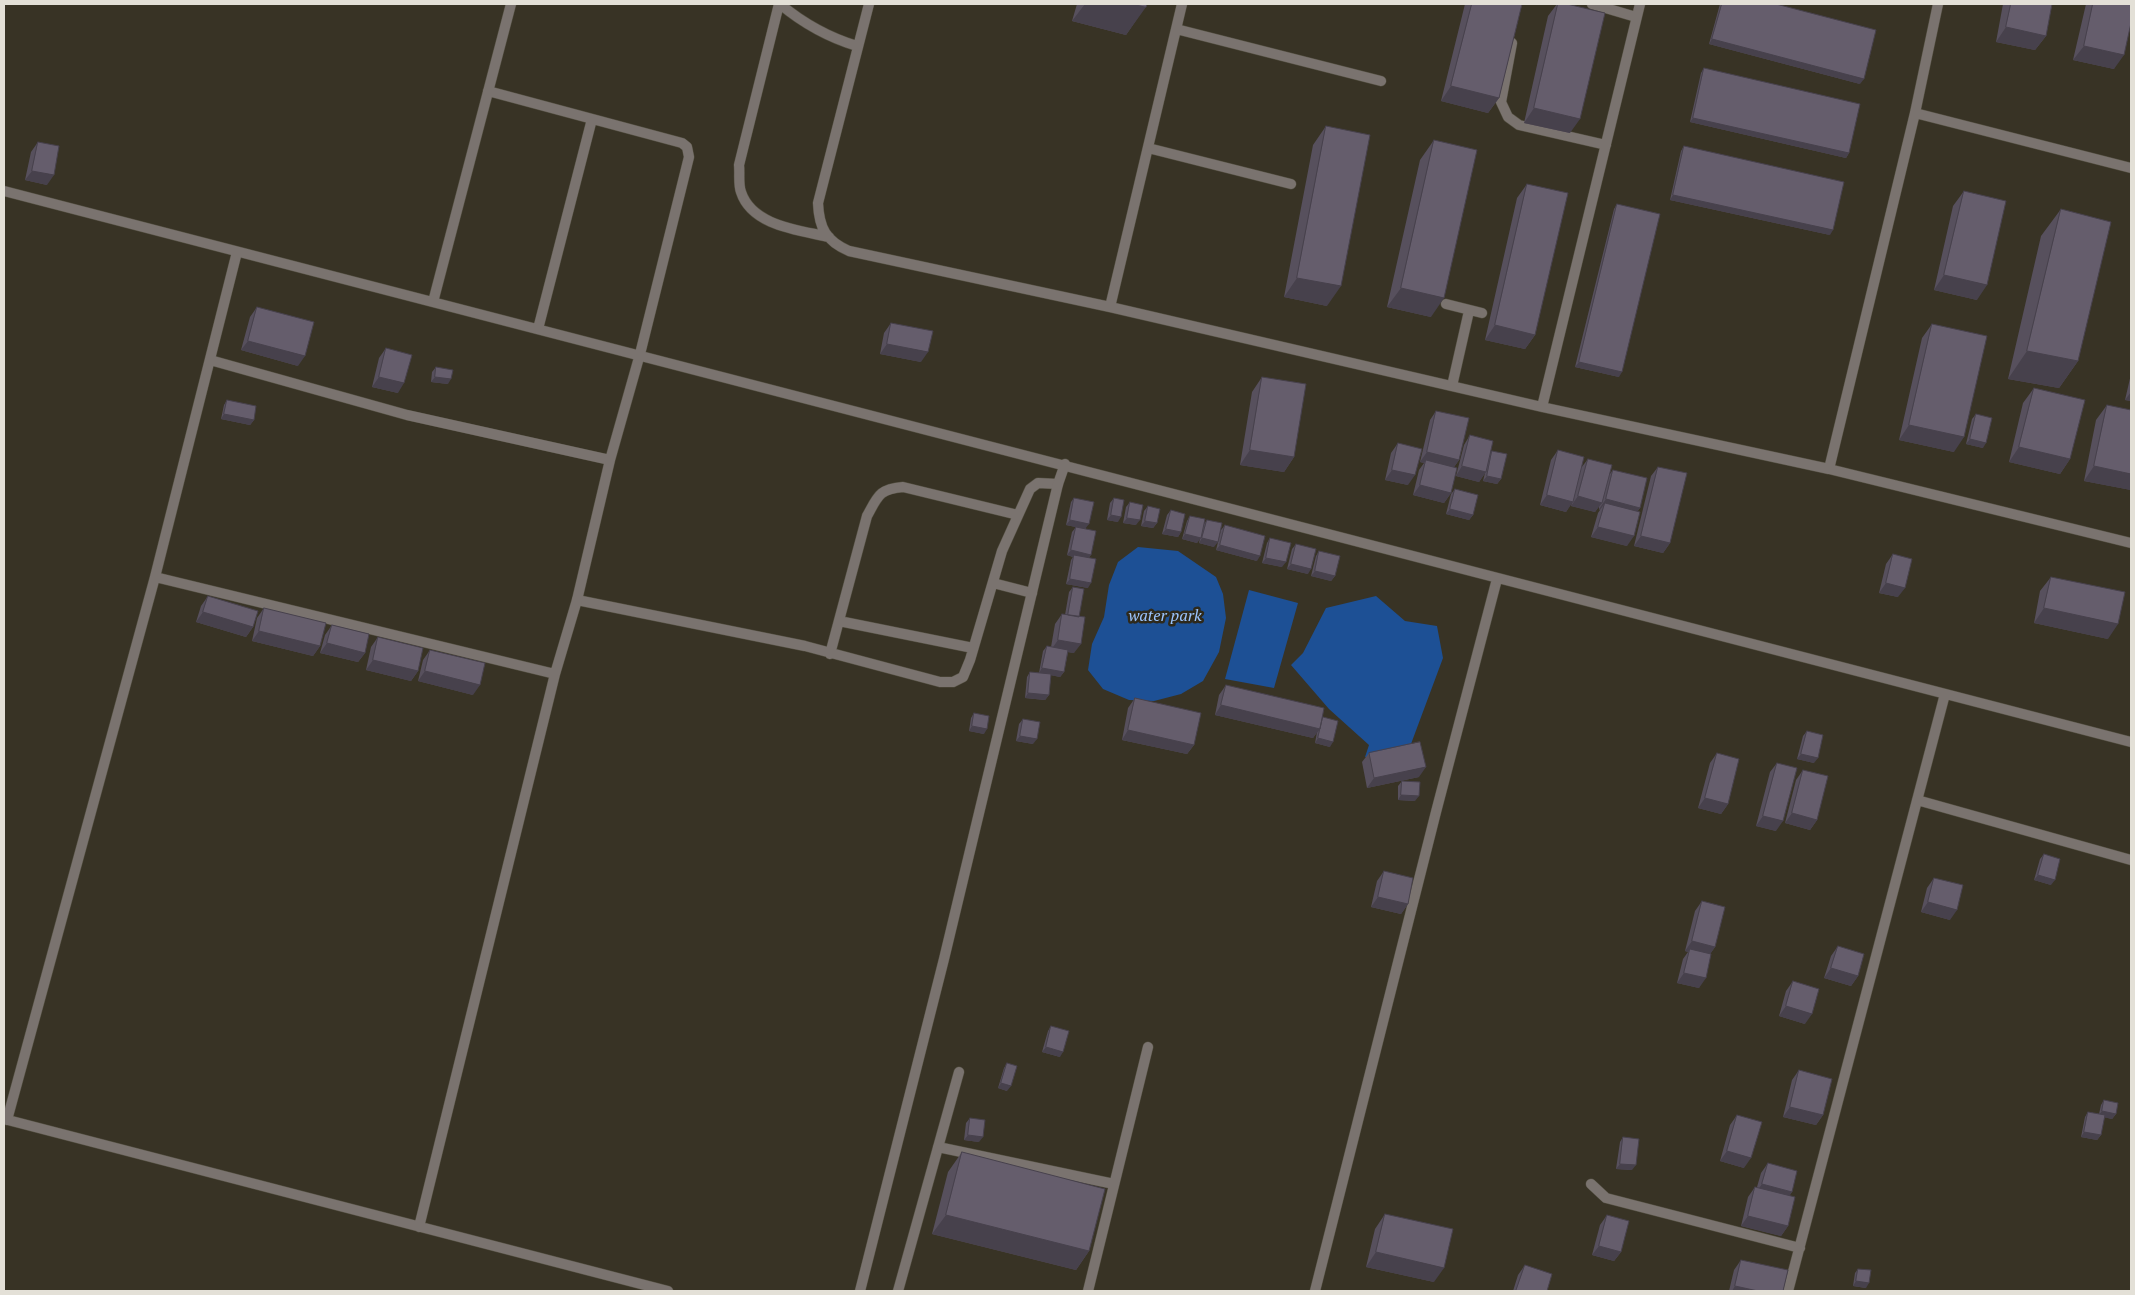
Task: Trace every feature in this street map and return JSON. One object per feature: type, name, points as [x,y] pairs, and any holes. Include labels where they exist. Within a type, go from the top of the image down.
[{"type":"street","points":[[433,302],[511,4]]},
{"type":"street","points":[[829,237],[764,219],[751,209],[740,192],[739,164],[780,4],[812,28],[857,46]]},
{"type":"street","points":[[869,4],[818,203],[819,222],[837,246],[849,251],[1110,307],[1542,407],[1829,469],[2131,543]]},
{"type":"street","points":[[1110,307],[1182,4]]},
{"type":"street","points":[[1592,4],[1636,17]]},
{"type":"street","points":[[1542,407],[1640,4]]},
{"type":"street","points":[[1829,469],[1915,113],[1938,4]]},
{"type":"street","points":[[1176,29],[1382,81]]},
{"type":"street","points":[[1512,43],[1501,102],[1508,117],[1520,125],[1606,145]]},
{"type":"street","points":[[420,1227],[555,674],[578,600],[610,460],[640,354],[689,156],[687,148],[682,143],[488,91]]},
{"type":"street","points":[[1915,113],[2131,168]]},
{"type":"street","points":[[538,329],[592,119]]},
{"type":"street","points":[[1148,148],[1291,184]]},
{"type":"street","points":[[4,191],[640,354],[860,413],[1065,464],[1497,579],[2131,742]]},
{"type":"street","points":[[237,252],[155,577],[5,1119],[668,1291]]},
{"type":"street","points":[[1446,304],[1482,313]]},
{"type":"street","points":[[1452,386],[1469,311]]},
{"type":"street","points":[[210,360],[407,414],[610,460]]},
{"type":"street","points":[[860,1291],[942,967],[1058,484],[1065,464]]},
{"type":"street","points":[[578,600],[805,646],[940,682],[953,682],[963,677],[1002,551],[1030,489],[1038,483],[1058,484]]},
{"type":"street","points":[[830,654],[867,516],[878,496],[888,488],[903,487],[1018,515]]},
{"type":"street","points":[[155,577],[555,674]]},
{"type":"street","points":[[1315,1291],[1497,579]]},
{"type":"street","points":[[993,583],[1032,593]]},
{"type":"street","points":[[839,621],[973,648]]},
{"type":"street","points":[[1788,1291],[1946,694]]},
{"type":"street","points":[[1917,800],[2131,860]]},
{"type":"street","points":[[1088,1291],[1148,1047]]},
{"type":"street","points":[[898,1291],[959,1072]]},
{"type":"street","points":[[938,1146],[1114,1184]]},
{"type":"street","points":[[1591,1184],[1606,1198],[1800,1248]]},
{"type":"water","name":"water park","points":[[1138,547],[1178,551],[1216,577],[1223,594],[1226,618],[1219,652],[1203,681],[1181,694],[1154,701],[1129,700],[1103,689],[1088,670],[1092,644],[1104,617],[1109,585],[1118,562]]},
{"type":"water","points":[[1249,590],[1298,603],[1274,688],[1225,679]]},
{"type":"water","points":[[1376,596],[1405,621],[1437,626],[1443,658],[1408,752],[1365,757],[1369,745],[1329,709],[1291,665],[1303,653],[1326,608]]},
{"type":"building","points":[[1132,4],[1147,4],[1146,7]]},
{"type":"building","points":[[1472,4],[1522,4],[1499,98],[1451,86]]},
{"type":"building","points":[[1558,4],[1567,4],[1605,13],[1580,119],[1534,108]]},
{"type":"building","points":[[1722,4],[1776,4],[1876,30],[1864,79],[1712,39]]},
{"type":"building","points":[[2011,4],[2052,4],[2046,36],[2006,27]]},
{"type":"building","points":[[2093,4],[2131,4],[2131,23],[2124,55],[2084,46]]},
{"type":"building","points":[[1704,68],[1860,104],[1849,153],[1693,118]]},
{"type":"building","points":[[1326,126],[1370,135],[1341,286],[1297,278]]},
{"type":"building","points":[[1434,140],[1477,150],[1444,298],[1401,288]]},
{"type":"building","points":[[38,142],[59,146],[54,175],[32,171]]},
{"type":"building","points":[[1684,146],[1844,182],[1833,230],[1673,195]]},
{"type":"building","points":[[1527,184],[1568,193],[1535,335],[1495,325]]},
{"type":"building","points":[[1964,191],[2006,201],[1987,285],[1944,275]]},
{"type":"building","points":[[1617,204],[1660,214],[1622,372],[1579,362]]},
{"type":"building","points":[[2061,209],[2111,222],[2078,361],[2027,351]]},
{"type":"building","points":[[257,307],[314,322],[305,356],[248,341]]},
{"type":"building","points":[[891,323],[933,331],[928,352],[887,344]]},
{"type":"building","points":[[1932,324],[1987,336],[1964,437],[1909,425]]},
{"type":"building","points":[[386,348],[412,355],[404,383],[379,377]]},
{"type":"building","points":[[436,367],[453,370],[451,379],[435,377]]},
{"type":"building","points":[[1262,377],[1306,384],[1294,457],[1250,450]]},
{"type":"building","points":[[2034,388],[2085,400],[2070,459],[2019,447]]},
{"type":"building","points":[[227,400],[256,406],[254,420],[224,414]]},
{"type":"building","points":[[2107,405],[2131,410],[2131,474],[2094,466]]},
{"type":"building","points":[[1436,411],[1469,418],[1459,460],[1427,452]]},
{"type":"building","points":[[1976,414],[1992,418],[1986,443],[1970,439]]},
{"type":"building","points":[[1470,435],[1493,441],[1486,472],[1462,466]]},
{"type":"building","points":[[1398,443],[1422,449],[1415,475],[1392,470]]},
{"type":"building","points":[[1558,450],[1584,457],[1573,502],[1547,495]]},
{"type":"building","points":[[1492,451],[1507,454],[1501,479],[1487,476]]},
{"type":"building","points":[[1588,459],[1612,465],[1602,503],[1578,496]]},
{"type":"building","points":[[1426,460],[1457,468],[1451,493],[1420,485]]},
{"type":"building","points":[[1658,467],[1687,473],[1670,543],[1641,536]]},
{"type":"building","points":[[1613,470],[1647,478],[1640,508],[1606,499]]},
{"type":"building","points":[[1455,489],[1478,495],[1473,515],[1450,509]]},
{"type":"building","points":[[1074,498],[1094,502],[1089,524],[1070,520]]},
{"type":"building","points":[[1114,498],[1124,500],[1121,517],[1111,515]]},
{"type":"building","points":[[1130,502],[1143,505],[1140,520],[1127,518]]},
{"type":"building","points":[[1605,503],[1640,512],[1634,536],[1598,527]]},
{"type":"building","points":[[1148,506],[1160,509],[1157,523],[1145,521]]},
{"type":"building","points":[[1171,510],[1185,514],[1181,532],[1166,529]]},
{"type":"building","points":[[1190,516],[1205,519],[1201,538],[1185,534]]},
{"type":"building","points":[[1207,520],[1222,523],[1218,542],[1202,538]]},
{"type":"building","points":[[1225,525],[1265,536],[1260,556],[1220,545]]},
{"type":"building","points":[[1076,527],[1096,531],[1091,555],[1071,550]]},
{"type":"building","points":[[1270,538],[1291,543],[1286,562],[1266,558]]},
{"type":"building","points":[[1296,544],[1316,549],[1311,569],[1291,564]]},
{"type":"building","points":[[1319,551],[1340,556],[1335,576],[1315,571]]},
{"type":"building","points":[[1893,554],[1912,559],[1905,588],[1886,583]]},
{"type":"building","points":[[1074,555],[1096,559],[1091,583],[1070,579]]},
{"type":"building","points":[[2051,577],[2125,592],[2118,624],[2044,608]]},
{"type":"building","points":[[1073,587],[1084,589],[1079,617],[1068,615]]},
{"type":"building","points":[[208,596],[258,611],[253,627],[203,612]]},
{"type":"building","points":[[264,608],[326,623],[320,646],[259,631]]},
{"type":"building","points":[[1062,614],[1085,617],[1081,644],[1058,640]]},
{"type":"building","points":[[332,625],[369,634],[365,653],[327,643]]},
{"type":"building","points":[[378,637],[423,648],[418,671],[373,660]]},
{"type":"building","points":[[1047,646],[1068,650],[1064,672],[1042,668]]},
{"type":"building","points":[[430,650],[485,663],[480,685],[425,671]]},
{"type":"building","points":[[1030,672],[1051,674],[1049,695],[1028,693]]},
{"type":"building","points":[[1226,685],[1324,708],[1320,729],[1221,705]]},
{"type":"building","points":[[1135,698],[1201,713],[1194,745],[1128,730]]},
{"type":"building","points":[[974,713],[989,716],[987,729],[972,726]]},
{"type":"building","points":[[1323,717],[1338,721],[1333,742],[1318,738]]},
{"type":"building","points":[[1023,719],[1040,722],[1037,739],[1020,736]]},
{"type":"building","points":[[1807,731],[1823,735],[1818,758],[1801,754]]},
{"type":"building","points":[[1420,742],[1426,767],[1374,778],[1369,753]]},
{"type":"building","points":[[1717,753],[1739,759],[1728,804],[1705,798]]},
{"type":"building","points":[[1777,763],[1797,768],[1783,821],[1763,816]]},
{"type":"building","points":[[1803,770],[1828,776],[1817,820],[1792,813]]},
{"type":"building","points":[[1402,781],[1420,782],[1419,796],[1401,795]]},
{"type":"building","points":[[2044,854],[2060,859],[2055,880],[2038,875]]},
{"type":"building","points":[[1384,871],[1413,878],[1408,904],[1378,897]]},
{"type":"building","points":[[1934,878],[1963,885],[1957,910],[1928,902]]},
{"type":"building","points":[[1702,901],[1725,907],[1715,947],[1692,941]]},
{"type":"building","points":[[1838,946],[1864,954],[1858,976],[1831,968]]},
{"type":"building","points":[[1690,949],[1711,954],[1706,978],[1684,973]]},
{"type":"building","points":[[1793,981],[1819,989],[1812,1014],[1786,1006]]},
{"type":"building","points":[[1051,1026],[1069,1031],[1063,1052],[1046,1047]]},
{"type":"building","points":[[1007,1063],[1017,1066],[1011,1086],[1001,1083]]},
{"type":"building","points":[[1799,1070],[1832,1079],[1823,1115],[1790,1107]]},
{"type":"building","points":[[2104,1100],[2118,1103],[2116,1114],[2102,1111]]},
{"type":"building","points":[[2088,1112],[2105,1115],[2101,1135],[2084,1132]]},
{"type":"building","points":[[1737,1115],[1762,1122],[1751,1158],[1727,1151]]},
{"type":"building","points":[[970,1118],[985,1120],[983,1137],[968,1135]]},
{"type":"building","points":[[1623,1137],[1639,1139],[1636,1165],[1620,1164]]},
{"type":"building","points":[[962,1152],[1105,1189],[1089,1251],[946,1215]]},
{"type":"building","points":[[1768,1163],[1797,1171],[1792,1192],[1762,1184]]},
{"type":"building","points":[[1755,1187],[1795,1197],[1788,1226],[1748,1216]]},
{"type":"building","points":[[1385,1214],[1453,1229],[1444,1268],[1376,1252]]},
{"type":"building","points":[[1607,1215],[1629,1221],[1621,1252],[1599,1246]]},
{"type":"building","points":[[1741,1260],[1788,1270],[1783,1291],[1758,1291],[1735,1286]]},
{"type":"building","points":[[1525,1265],[1552,1274],[1547,1291],[1516,1291]]},
{"type":"building","points":[[1858,1269],[1871,1270],[1869,1283],[1856,1281]]}]
